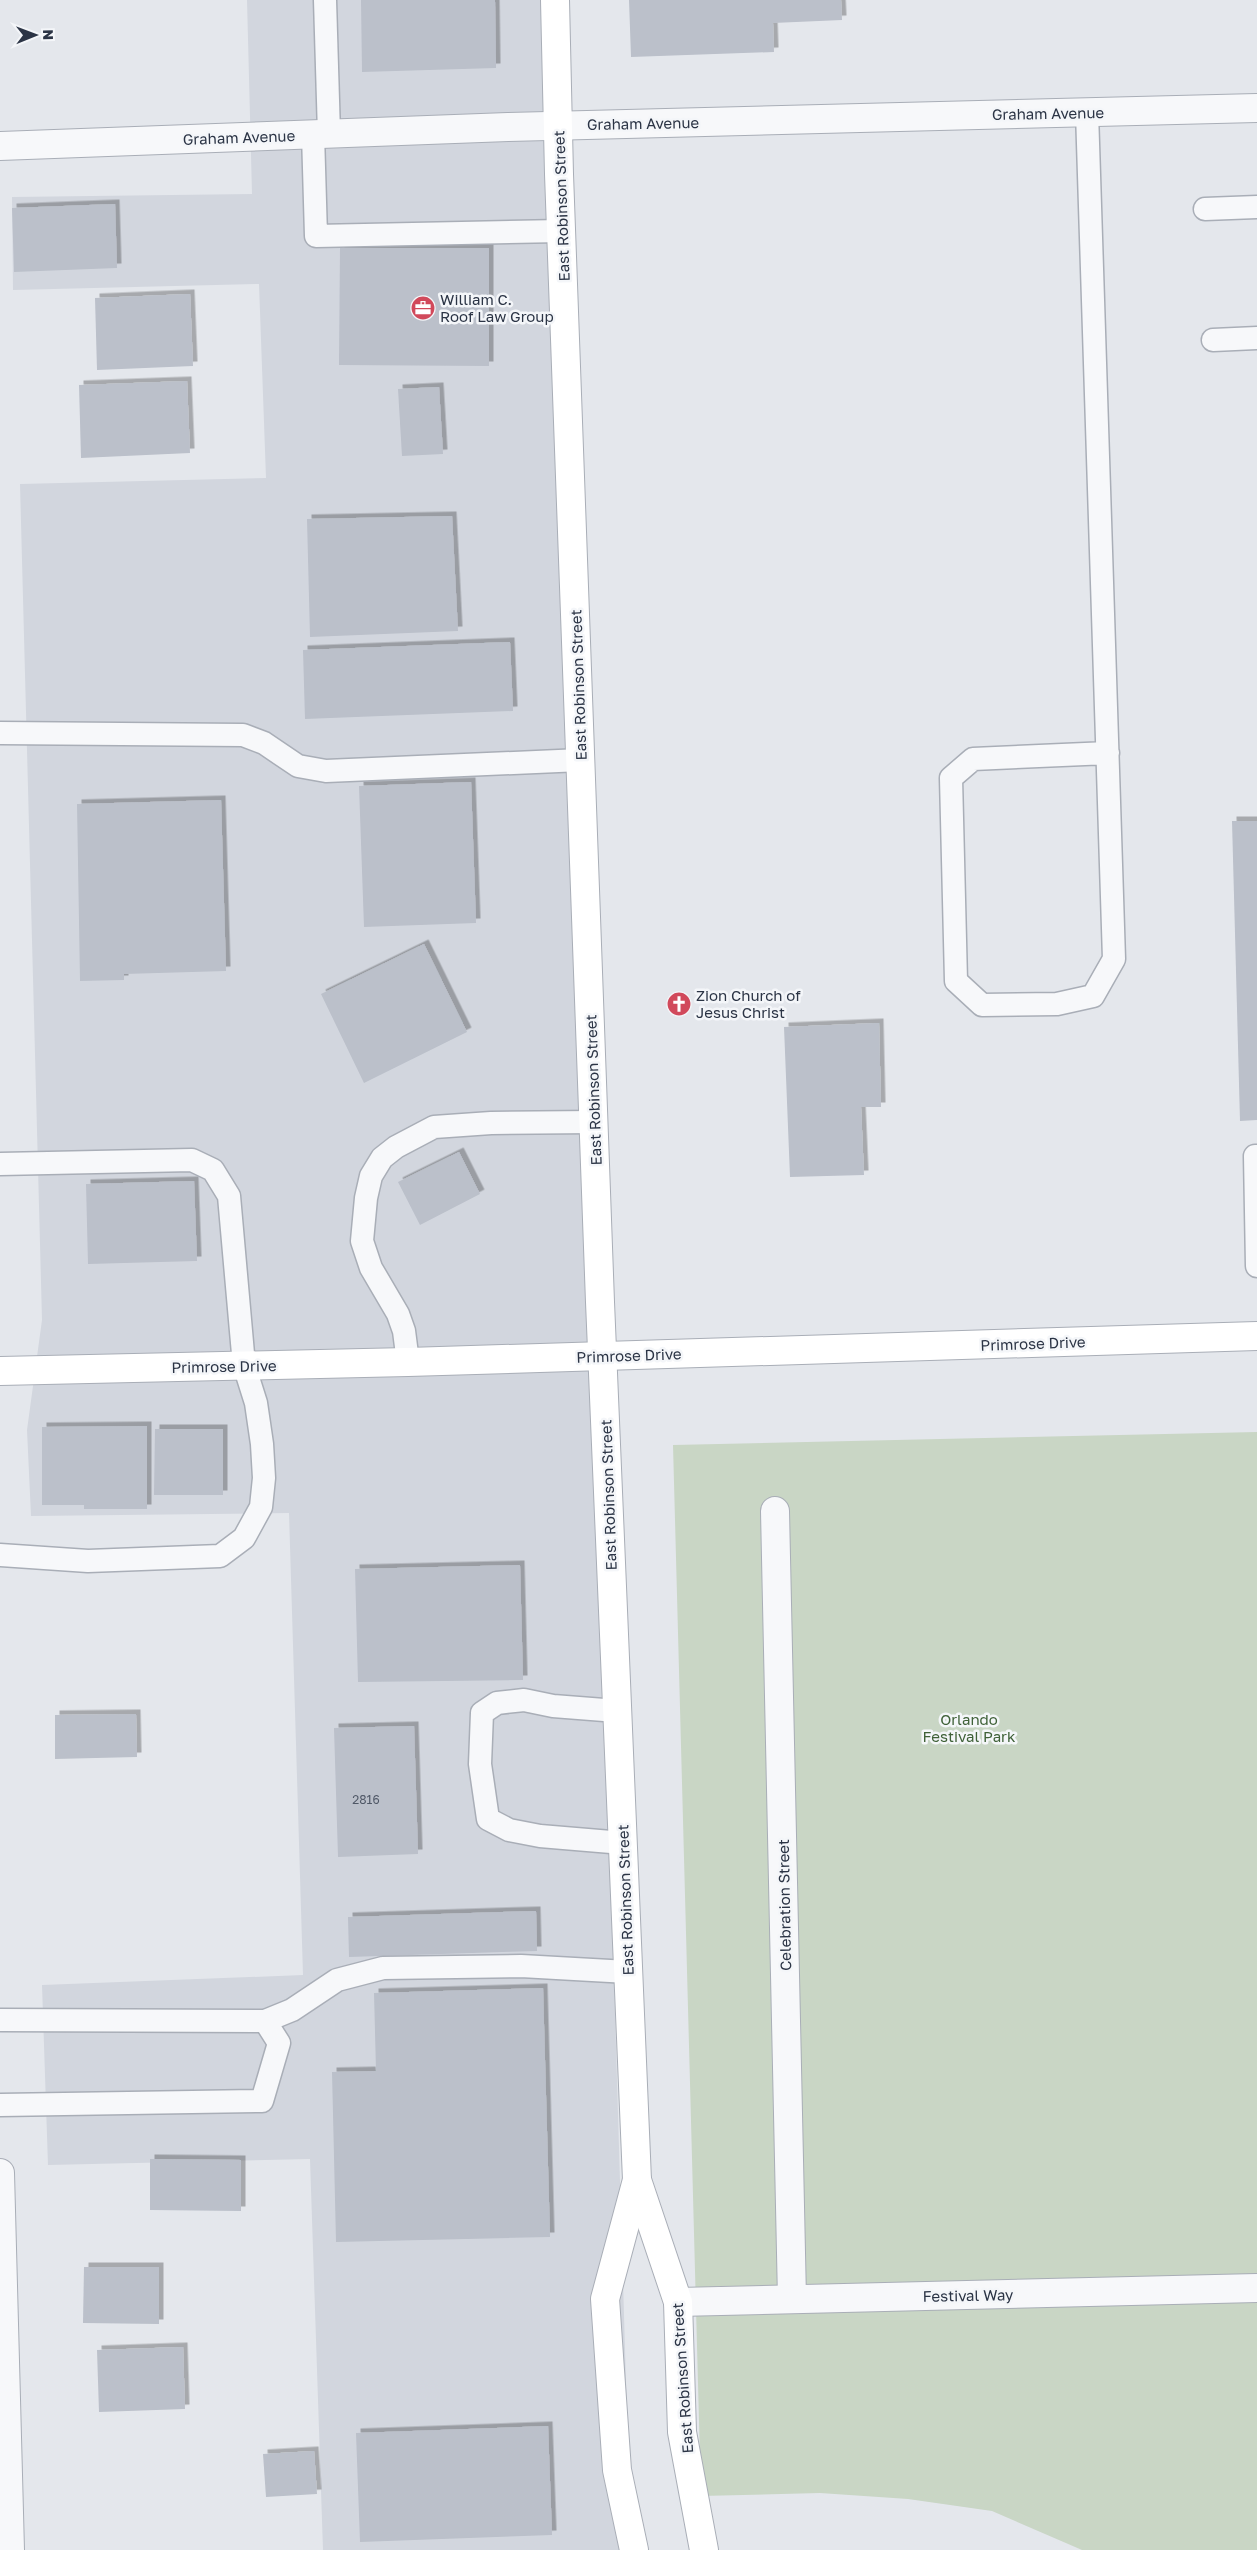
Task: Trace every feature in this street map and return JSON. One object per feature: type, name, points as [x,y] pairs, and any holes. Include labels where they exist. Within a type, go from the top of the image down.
[{"type":"main road","name":"East Robinson Street","points":[[555,0],[561,231],[602,1356],[637,2180],[678,2302],[682,2432],[704,2550]]},
{"type":"main road","name":"Primrose Drive","points":[[0,1371],[408,1362],[1257,1336]]},
{"type":"main road","name":"East Robinson Street","points":[[634,2550],[617,2470],[605,2299],[637,2180]]},
{"type":"street","name":"Graham Avenue","points":[[0,146],[558,125],[1257,108]]},
{"type":"street","name":"Celebration Street","points":[[775,1511],[792,2299]]},
{"type":"street","points":[[0,2174],[10,2550]]},
{"type":"street","name":"Festival Way","points":[[678,2302],[1257,2288]]},
{"type":"lane","points":[[325,0],[316,236],[561,231]]},
{"type":"lane","points":[[1087,112],[1108,754],[1114,959],[1093,996],[1057,1004],[982,1005],[956,981],[951,778],[973,759],[1108,754]]},
{"type":"lane","points":[[1205,209],[1257,207]]},
{"type":"lane","points":[[1212,340],[1257,338]]},
{"type":"lane","points":[[0,733],[243,735],[272,748],[298,766],[326,771],[581,760]]},
{"type":"lane","points":[[408,1362],[404,1331],[398,1314],[371,1268],[362,1241],[366,1198],[372,1176],[382,1158],[396,1147],[434,1127],[594,1122]]},
{"type":"lane","points":[[1257,1156],[1254,1156],[1257,1266]]},
{"type":"lane","points":[[0,1164],[192,1160],[213,1170],[229,1196],[244,1365],[256,1402],[262,1444],[264,1478],[261,1507],[244,1538],[220,1556],[88,1561],[0,1556]]},
{"type":"lane","points":[[617,1711],[562,1707],[524,1700],[497,1703],[482,1713],[480,1764],[488,1819],[509,1830],[540,1836],[623,1843]]},
{"type":"lane","points":[[0,2020],[265,2021],[292,2010],[337,1980],[383,1968],[521,1966],[628,1972]]},
{"type":"lane","points":[[0,2105],[262,2101],[279,2043],[265,2021]]},
{"type":"shaded area","points":[[247,0],[555,0],[631,2550],[323,2550],[310,2159],[48,2165],[42,1985],[303,1975],[289,1513],[31,1516],[27,1430],[42,1320],[20,484],[266,478],[259,284],[13,290],[12,197],[252,194]]},
{"type":"green space","name":"Orlando Festival Park","points":[[1257,1432],[1257,2550],[1082,2550],[992,2511],[908,2499],[820,2493],[701,2496],[673,1445]]},
{"type":"building","points":[[361,0],[495,0],[496,68],[362,72]]},
{"type":"building","points":[[629,0],[841,0],[842,20],[773,23],[774,52],[631,57]]},
{"type":"building","points":[[115,204],[117,268],[14,272],[12,208]]},
{"type":"building","points":[[340,248],[489,248],[489,366],[339,365]]},
{"type":"building","points":[[190,294],[193,366],[97,370],[95,298]]},
{"type":"building","points":[[187,381],[190,453],[81,458],[79,385]]},
{"type":"building","points":[[439,387],[443,454],[402,456],[398,389]]},
{"type":"building","points":[[452,516],[458,631],[310,637],[307,519]]},
{"type":"building","points":[[510,642],[513,711],[305,719],[303,650]]},
{"type":"building","points":[[471,782],[476,923],[364,927],[359,786]]},
{"type":"building","points":[[221,800],[226,971],[124,974],[124,980],[80,981],[77,804]]},
{"type":"building","points":[[1232,821],[1257,821],[1257,1120],[1240,1121]]},
{"type":"building","points":[[424,944],[467,1032],[364,1083],[321,994]]},
{"type":"building","points":[[879,1023],[881,1107],[861,1107],[864,1175],[790,1177],[784,1027]]},
{"type":"building","points":[[459,1152],[480,1194],[420,1225],[398,1182]]},
{"type":"building","points":[[194,1181],[197,1261],[88,1264],[86,1184]]},
{"type":"building","points":[[147,1426],[147,1509],[84,1509],[84,1505],[42,1505],[42,1427]]},
{"type":"building","points":[[155,1429],[223,1429],[223,1495],[154,1495]]},
{"type":"building","points":[[520,1565],[523,1680],[358,1682],[355,1569]]},
{"type":"building","points":[[136,1714],[137,1757],[55,1759],[55,1715]]},
{"type":"building","points":[[414,1726],[418,1854],[338,1857],[334,1728]]},
{"type":"building","points":[[536,1911],[537,1951],[349,1957],[348,1917]]},
{"type":"building","points":[[543,1988],[550,2237],[336,2242],[332,2072],[376,2071],[374,1993]]},
{"type":"building","points":[[150,2159],[241,2160],[241,2211],[150,2210]]},
{"type":"building","points":[[84,2267],[159,2267],[159,2324],[83,2323]]},
{"type":"building","points":[[183,2347],[185,2409],[99,2412],[97,2350]]},
{"type":"building","points":[[548,2426],[552,2535],[360,2542],[356,2433]]},
{"type":"building","points":[[314,2451],[317,2494],[266,2497],[263,2454]]},
{"type":"place","name":"William C. Roof Law Group","points":[[423,308]]},
{"type":"place","name":"Zion Church of Jesus Christ","points":[[679,1004]]}]
